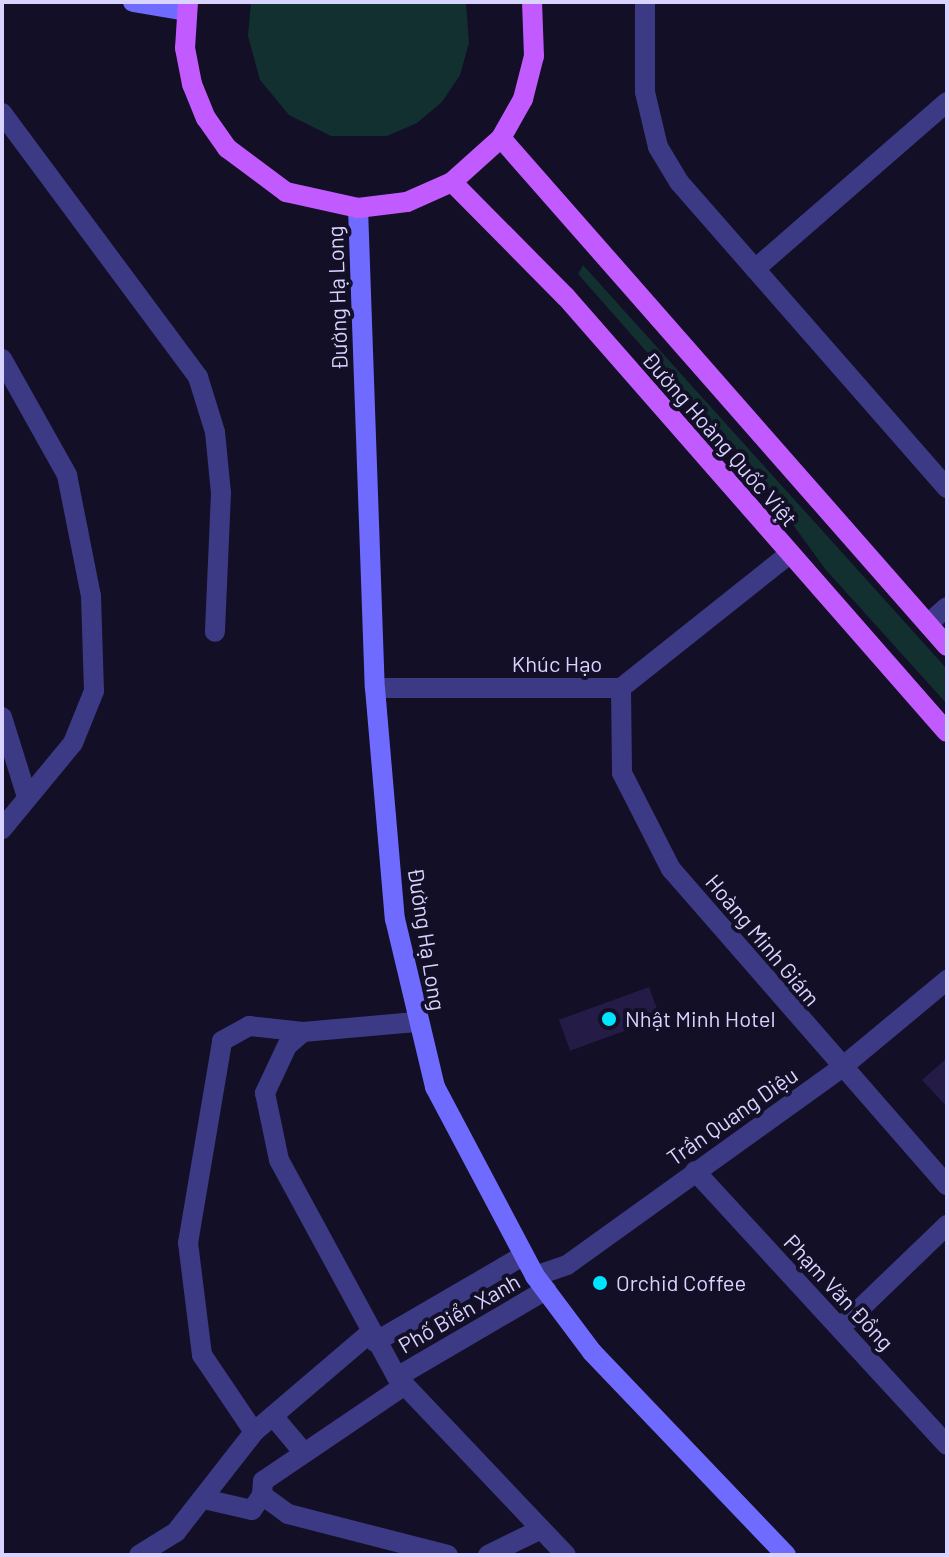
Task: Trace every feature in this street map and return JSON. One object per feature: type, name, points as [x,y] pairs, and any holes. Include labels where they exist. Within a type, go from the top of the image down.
[{"type":"main road","points":[[133,2],[187,6],[185,48],[192,84],[227,148],[286,192],[358,208],[407,202],[452,182],[501,138],[523,99],[534,56],[532,2]]},
{"type":"main road","name":"Đường Hoàng Quốc Việt","points":[[501,138],[947,646]]},
{"type":"main road","name":"Đường Hoàng Quốc Việt","points":[[452,182],[566,297],[788,555],[947,732]]},
{"type":"main road","name":"Đường Hạ Long","points":[[358,208],[375,688],[395,919],[416,1022],[435,1087],[540,1283],[592,1352],[786,1555]]},
{"type":"street","points":[[645,2],[645,92],[658,147],[679,182],[947,488]]},
{"type":"street","points":[[755,269],[947,102]]},
{"type":"street","points":[[2,113],[198,377],[215,432],[221,493],[215,632]]},
{"type":"street","points":[[2,359],[67,475],[91,596],[94,691],[73,743],[26,794],[2,829]]},
{"type":"street","name":"Khúc Hạo","points":[[375,688],[621,688],[788,555]]},
{"type":"street","points":[[928,624],[947,607]]},
{"type":"street","name":"Hoàng Minh Giám","points":[[621,688],[622,773],[671,869],[841,1068],[947,1185]]},
{"type":"street","points":[[2,717],[26,794]]},
{"type":"street","name":"Trần Quang Diệu","points":[[540,1283],[841,1068],[947,980]]},
{"type":"street","points":[[254,1432],[202,1355],[188,1243],[222,1041],[249,1026],[303,1032],[416,1022]]},
{"type":"street","points":[[303,1032],[287,1046],[265,1093],[268,1126],[279,1160],[372,1338],[401,1381],[566,1555]]},
{"type":"street","name":"Phạm Văn Đồng","points":[[695,1171],[947,1445]]},
{"type":"street","points":[[840,1328],[947,1225]]},
{"type":"street","name":"Phố Biển Xanh","points":[[139,1555],[176,1532],[254,1432],[372,1338],[523,1256]]},
{"type":"street","name":"Phố Biển Xanh","points":[[262,1495],[263,1481],[540,1283]]},
{"type":"street","points":[[273,1416],[304,1453]]},
{"type":"street","points":[[204,1499],[252,1510],[262,1495],[288,1514],[448,1555]]},
{"type":"street","points":[[488,1555],[504,1550],[539,1530]]},
{"type":"green space","points":[[251,2],[466,2],[469,43],[460,75],[442,102],[417,123],[387,136],[331,136],[289,115],[260,80],[248,36]]},
{"type":"green space","points":[[583,265],[947,669],[947,704],[826,570],[764,485],[578,274]]},
{"type":"building","name":"Nhật Minh Hotel","points":[[649,987],[660,1018],[570,1051],[559,1020]]},
{"type":"building","points":[[947,1058],[947,1107],[922,1080]]},
{"type":"place","name":"Nhật Minh Hotel","points":[[609,1019]]},
{"type":"place","name":"Orchid Coffee","points":[[600,1283]]}]
